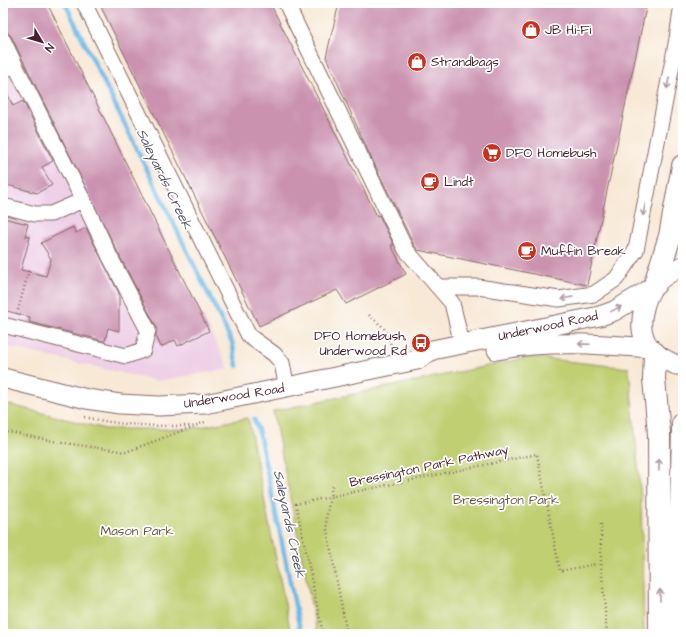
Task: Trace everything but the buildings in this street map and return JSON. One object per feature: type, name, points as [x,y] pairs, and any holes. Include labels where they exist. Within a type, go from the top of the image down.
[{"type":"highway","points":[[654,286],[670,236],[683,166]]},
{"type":"highway","points":[[653,351],[659,433],[660,634]]},
{"type":"highway","points":[[681,634],[683,423]]},
{"type":"main road","name":"Underwood Road","points":[[417,360],[432,350],[600,316],[614,311],[654,286],[666,275],[683,266]]},
{"type":"main road","points":[[654,286],[643,310],[642,321],[644,337],[653,351],[676,365]]},
{"type":"main road","name":"Underwood Road","points":[[3,378],[87,399],[120,404],[159,406],[205,404],[417,360],[432,363],[508,348],[562,343],[653,351]]},
{"type":"lane","points":[[84,3],[249,336],[274,354],[282,363],[287,388]]},
{"type":"lane","points":[[286,3],[406,250],[452,303],[462,344]]},
{"type":"lane","points":[[438,287],[478,287],[558,300],[594,294],[616,279],[636,250],[677,39],[682,3]]},
{"type":"lane","points":[[3,40],[9,68],[83,200],[110,258],[148,330],[143,350],[126,356],[8,327]]},
{"type":"lane","points":[[3,206],[35,214],[50,214],[83,200]]},
{"type":"path","points":[[8,327],[29,270]]},
{"type":"path","points":[[369,315],[384,328],[391,345]]},
{"type":"path","points":[[3,431],[58,442],[126,452],[207,421]]},
{"type":"path","name":"Bressington Park Pathway","points":[[323,634],[296,504],[537,454],[560,571],[601,563]]},
{"type":"path","points":[[332,486],[326,519],[327,530],[347,634]]},
{"type":"path","points":[[601,524],[601,563],[607,634]]},
{"type":"shaded area","points":[[3,3],[46,3],[229,369],[156,381],[3,346]]},
{"type":"green space","name":"Bressington Park","points":[[530,357],[629,368],[641,498],[644,634],[317,634],[273,411]]},
{"type":"green space","name":"Mason Park","points":[[3,403],[105,429],[189,429],[248,418],[291,634],[3,634]]},
{"type":"waterway","name":"Saleyards Creek","points":[[65,3],[232,342],[237,366]]},
{"type":"waterway","name":"Saleyards Creek","points":[[254,419],[259,433],[301,634]]},
{"type":"place","name":"JB Hi-Fi","points":[[531,30]]},
{"type":"place","name":"Strandbags","points":[[417,62]]},
{"type":"place","name":"DFO Homebush","points":[[492,153]]},
{"type":"place","name":"Lindt","points":[[430,182]]},
{"type":"place","name":"Muffin Break","points":[[527,251]]},
{"type":"place","name":"DFO Homebush, Underwood Rd","points":[[421,343]]}]
